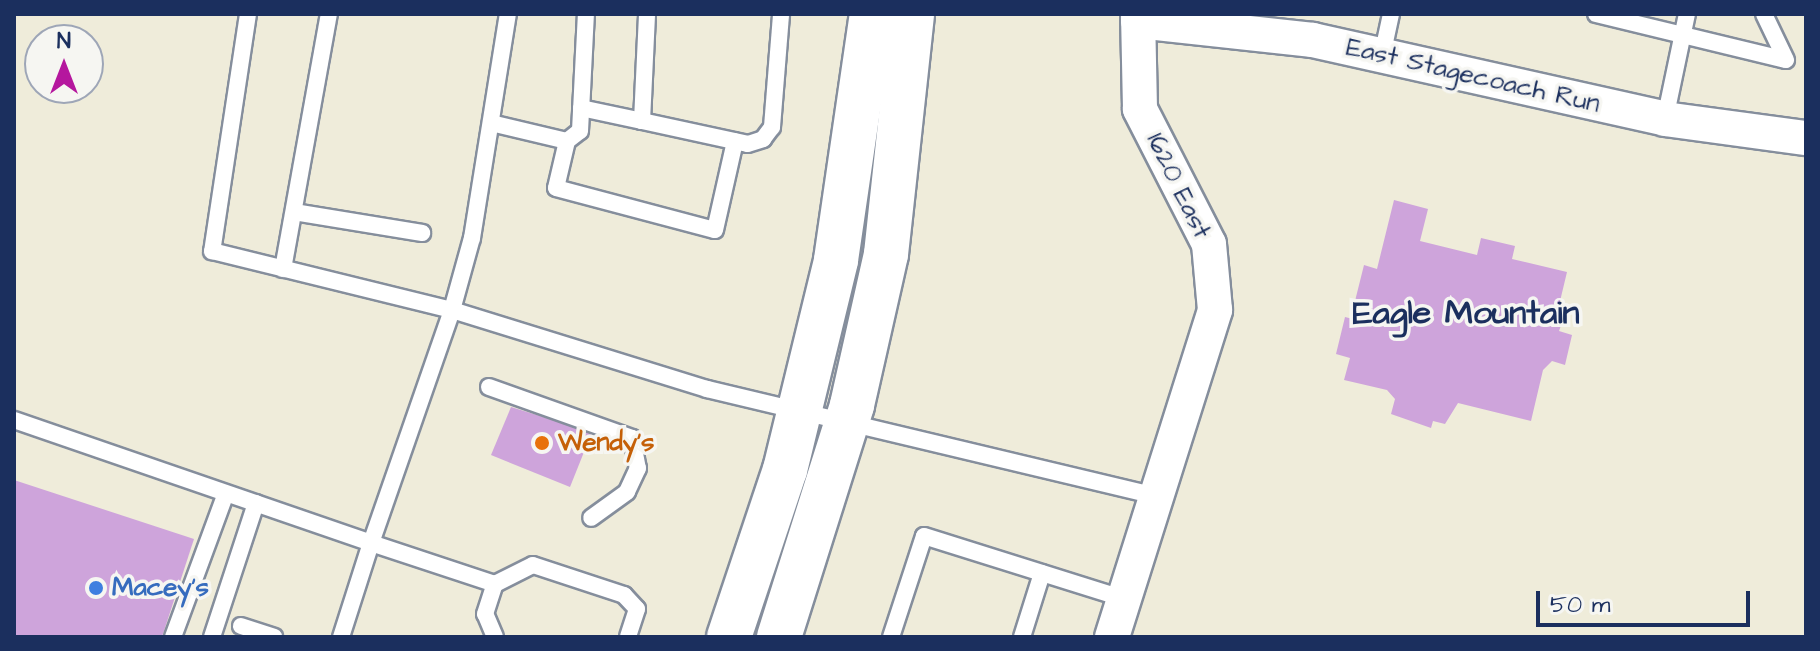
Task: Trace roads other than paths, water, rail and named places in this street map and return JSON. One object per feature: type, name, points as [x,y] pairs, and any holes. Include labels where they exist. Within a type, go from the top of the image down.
[{"type":"main road","points":[[729,637],[800,409],[836,260],[872,14]]},
{"type":"main road","points":[[779,637],[847,420],[886,254],[912,14]]},
{"type":"street","name":"East Stagecoach Run","points":[[1138,18],[1313,40],[1665,119],[1806,138]]},
{"type":"street","name":"1620 East","points":[[1112,637],[1160,497],[1215,310],[1209,244],[1140,109],[1138,18]]},
{"type":"lane","points":[[248,14],[212,251],[452,310],[707,389],[1160,497]]},
{"type":"lane","points":[[283,269],[329,14]]},
{"type":"lane","points":[[341,637],[452,310],[491,123],[508,14]]},
{"type":"lane","points":[[586,14],[580,131],[567,141],[556,188],[715,230],[735,141]]},
{"type":"lane","points":[[642,121],[647,14]]},
{"type":"lane","points":[[581,108],[735,141],[763,139],[772,127],[781,14]]},
{"type":"lane","points":[[1382,56],[1391,14]]},
{"type":"lane","points":[[1596,14],[1786,60],[1764,14]]},
{"type":"lane","points":[[1665,119],[1687,14]]},
{"type":"lane","points":[[491,123],[567,141]]},
{"type":"lane","points":[[294,212],[422,233]]},
{"type":"lane","points":[[489,387],[632,438],[638,468],[627,492],[591,518]]},
{"type":"lane","points":[[14,420],[495,584],[533,565],[624,595],[637,609],[628,637]]},
{"type":"lane","points":[[173,637],[226,493]]},
{"type":"lane","points":[[212,637],[256,503]]},
{"type":"lane","points":[[891,637],[924,536],[1125,599]]},
{"type":"lane","points":[[1022,637],[1042,573]]},
{"type":"lane","points":[[495,584],[485,614],[495,637]]},
{"type":"lane","points":[[241,626],[274,637]]},
{"type":"place","name":"Wendy's","points":[[542,443]]},
{"type":"place","name":"Macey's","points":[[96,588]]},
{"type":"district","name":"Eagle Mountain","points":[[1466,314]]}]
